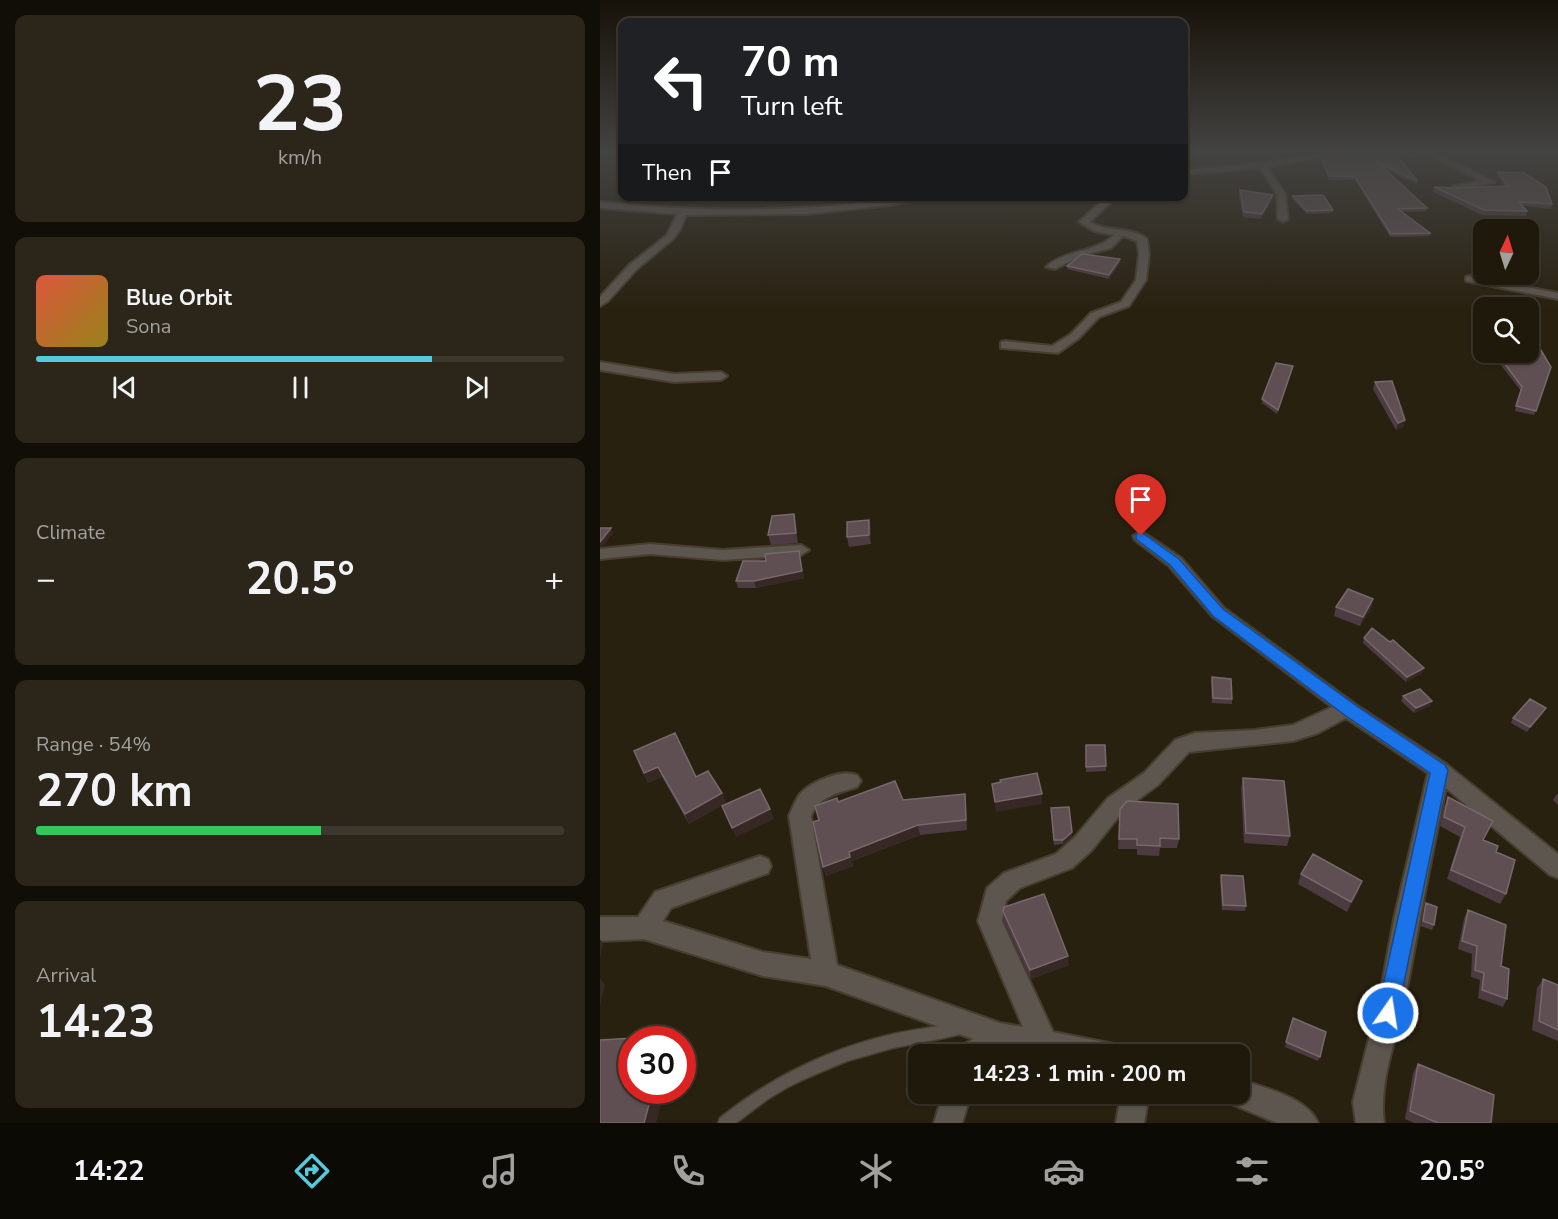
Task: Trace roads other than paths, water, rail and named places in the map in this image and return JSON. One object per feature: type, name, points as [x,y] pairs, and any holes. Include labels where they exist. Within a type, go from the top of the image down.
[{"type":"street","points":[[778,204],[779,213]]},
{"type":"street","points":[[600,205],[714,214],[779,213],[880,204]]},
{"type":"street","points":[[1005,345],[1054,350],[1069,341],[1095,315],[1129,301],[1141,280],[1144,243],[1135,235],[1094,228],[1084,222],[1104,204]]},
{"type":"street","points":[[1282,204],[1283,219]]},
{"type":"street","points":[[600,303],[634,266],[669,238],[681,224],[682,212]]},
{"type":"street","points":[[1051,267],[1084,251],[1108,246],[1122,232]]},
{"type":"street","points":[[1470,279],[1558,297]]},
{"type":"street","points":[[600,366],[674,378],[721,376]]},
{"type":"street","points":[[1141,536],[1174,562],[1218,612],[1347,707],[1439,770],[1558,868]]},
{"type":"street","points":[[600,554],[650,549],[723,555],[801,550]]},
{"type":"street","points":[[1044,1043],[990,921],[995,896],[1012,880],[1064,861],[1083,844],[1116,804],[1151,779],[1182,746],[1195,741],[1285,737],[1330,721],[1347,707]]},
{"type":"street","points":[[1370,1123],[1367,1102],[1393,995],[1406,918],[1439,770]]},
{"type":"street","points":[[826,974],[801,816],[803,805],[820,790],[850,781]]},
{"type":"street","points":[[644,928],[652,912],[669,897],[760,866]]},
{"type":"street","points":[[600,929],[644,928],[763,964],[826,974],[1000,1036],[1049,1044]]},
{"type":"street","points":[[989,1044],[1000,1036]]},
{"type":"street","points":[[1250,1097],[1276,1107],[1304,1123]]},
{"type":"street","points":[[948,1123],[954,1104]]},
{"type":"street","points":[[1130,1123],[1133,1104]]},
{"type":"lane","points":[[725,1123],[776,1086],[820,1063],[894,1041],[970,1025]]}]
